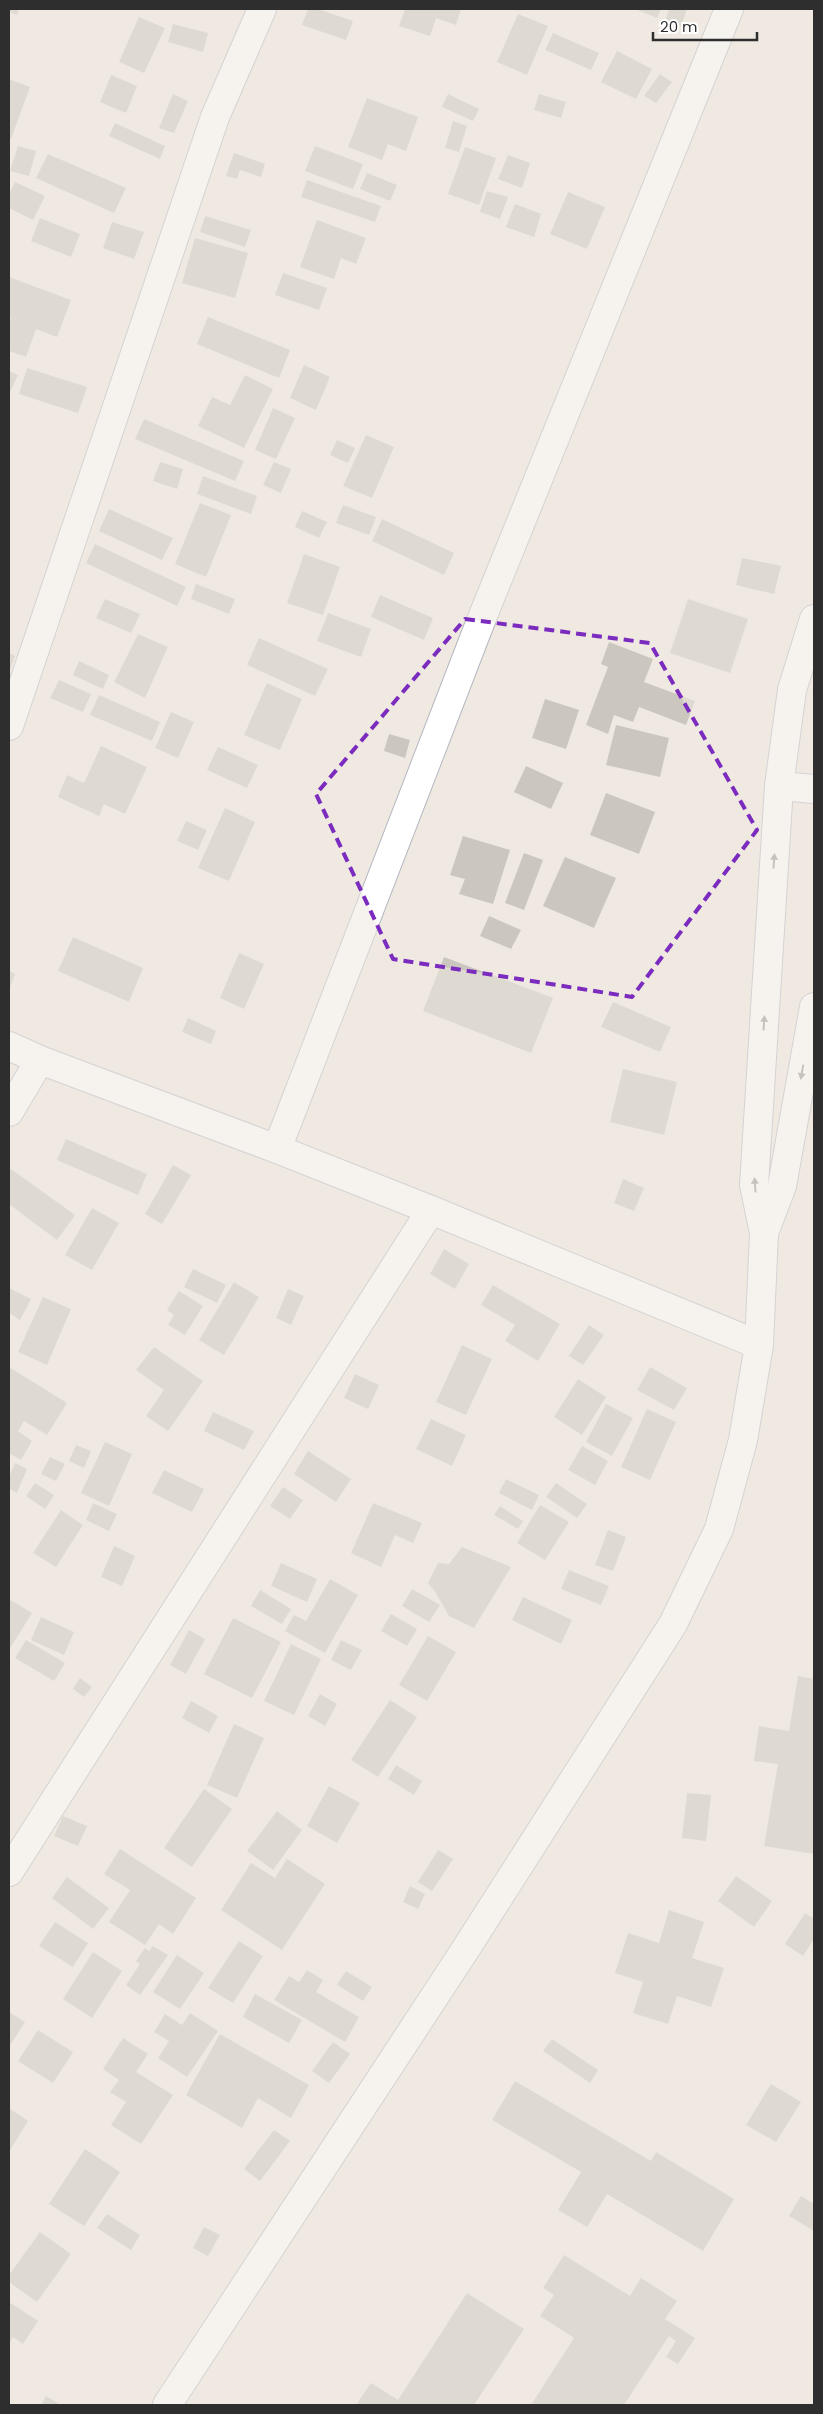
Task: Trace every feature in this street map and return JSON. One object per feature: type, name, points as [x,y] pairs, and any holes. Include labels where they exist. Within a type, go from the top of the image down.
[{"type":"street","points":[[9,726],[214,117],[262,9]]},
{"type":"street","points":[[277,1149],[482,618],[729,9]]},
{"type":"street","points":[[167,2405],[467,1947],[673,1624],[719,1529],[743,1440],[759,1345],[764,1233],[754,1185],[779,786],[803,691],[814,619]]},
{"type":"street","points":[[779,786],[814,789]]},
{"type":"street","points":[[764,1233],[782,1186],[814,1007]]},
{"type":"street","points":[[9,1046],[40,1060],[277,1149],[431,1210],[759,1345]]},
{"type":"street","points":[[9,1112],[40,1060]]},
{"type":"street","points":[[9,1872],[431,1210]]},
{"type":"highlighted area","points":[[465,619],[650,643],[757,830],[632,997],[393,959],[316,794]]},
{"type":"building","points":[[9,9],[19,9],[17,15],[9,12]]},
{"type":"building","points":[[308,9],[318,9],[353,21],[346,40],[302,25]]},
{"type":"building","points":[[405,9],[461,9],[456,25],[436,18],[430,36],[399,26]]},
{"type":"building","points":[[635,9],[661,9],[657,18]]},
{"type":"building","points":[[669,9],[687,9],[681,27],[665,22]]},
{"type":"building","points":[[518,14],[548,26],[527,75],[497,62]]},
{"type":"building","points":[[139,17],[165,28],[144,73],[119,62]]},
{"type":"building","points":[[173,24],[208,33],[203,52],[168,42]]},
{"type":"building","points":[[553,33],[599,53],[591,70],[545,50]]},
{"type":"building","points":[[617,51],[652,69],[636,99],[601,82]]},
{"type":"building","points":[[660,74],[672,82],[656,103],[644,96]]},
{"type":"building","points":[[111,75],[137,86],[126,113],[100,102]]},
{"type":"building","points":[[9,79],[30,87],[11,139],[9,138]]},
{"type":"building","points":[[173,94],[188,101],[174,133],[159,128]]},
{"type":"building","points":[[448,94],[479,109],[473,121],[442,107]]},
{"type":"building","points":[[539,94],[566,102],[561,118],[534,110]]},
{"type":"building","points":[[367,98],[418,117],[406,151],[388,144],[382,160],[348,147]]},
{"type":"building","points":[[453,121],[467,126],[459,152],[445,148]]},
{"type":"building","points":[[115,123],[165,146],[160,159],[109,136]]},
{"type":"building","points":[[18,146],[36,151],[29,176],[10,171]]},
{"type":"building","points":[[315,146],[363,164],[353,189],[305,171]]},
{"type":"building","points":[[465,147],[496,158],[479,205],[448,194]]},
{"type":"building","points":[[234,153],[265,164],[261,177],[240,170],[237,179],[226,176]]},
{"type":"building","points":[[48,154],[126,188],[114,213],[36,178]]},
{"type":"building","points":[[508,155],[530,163],[522,188],[498,179]]},
{"type":"building","points":[[367,173],[397,185],[390,201],[360,189]]},
{"type":"building","points":[[307,180],[381,206],[375,222],[301,197]]},
{"type":"building","points":[[15,182],[45,196],[33,220],[9,208],[9,194]]},
{"type":"building","points":[[487,191],[508,197],[500,219],[480,212]]},
{"type":"building","points":[[568,192],[605,207],[587,249],[550,234]]},
{"type":"building","points":[[515,204],[541,214],[534,237],[506,227]]},
{"type":"building","points":[[205,216],[251,230],[245,247],[200,232]]},
{"type":"building","points":[[40,218],[80,234],[71,257],[31,241]]},
{"type":"building","points":[[317,220],[366,238],[356,264],[341,258],[334,279],[300,267]]},
{"type":"building","points":[[112,222],[144,232],[134,259],[103,248]]},
{"type":"building","points":[[195,238],[248,253],[235,298],[182,283]]},
{"type":"building","points":[[283,273],[327,288],[319,310],[275,295]]},
{"type":"building","points":[[9,277],[71,300],[57,337],[36,329],[26,357],[9,351],[9,324],[11,317],[9,316]]},
{"type":"building","points":[[208,317],[290,350],[279,378],[197,344]]},
{"type":"building","points":[[304,365],[330,377],[316,410],[290,398]]},
{"type":"building","points":[[27,368],[87,387],[78,413],[19,394]]},
{"type":"building","points":[[9,371],[18,375],[9,394]]},
{"type":"building","points":[[245,375],[273,389],[244,448],[198,426],[212,397],[230,405]]},
{"type":"building","points":[[273,408],[295,418],[276,459],[255,450]]},
{"type":"building","points":[[144,419],[244,461],[235,481],[135,439]]},
{"type":"building","points":[[366,435],[394,447],[372,498],[343,486]]},
{"type":"building","points":[[337,440],[355,448],[348,463],[330,455]]},
{"type":"building","points":[[160,462],[183,469],[177,489],[153,481]]},
{"type":"building","points":[[274,462],[291,469],[281,493],[263,485]]},
{"type":"building","points":[[203,476],[257,496],[251,514],[197,494]]},
{"type":"building","points":[[200,503],[231,515],[206,577],[175,564]]},
{"type":"building","points":[[343,505],[376,517],[369,535],[336,523]]},
{"type":"building","points":[[109,509],[173,538],[162,560],[99,531]]},
{"type":"building","points":[[302,511],[327,522],[319,538],[295,527]]},
{"type":"building","points":[[382,519],[454,553],[444,575],[372,541]]},
{"type":"building","points":[[95,544],[186,587],[177,606],[86,563]]},
{"type":"building","points":[[304,554],[340,567],[323,615],[287,603]]},
{"type":"building","points":[[742,558],[781,566],[774,594],[736,585]]},
{"type":"building","points":[[196,584],[235,599],[229,614],[191,599]]},
{"type":"building","points":[[380,595],[433,618],[424,640],[371,617]]},
{"type":"building","points":[[105,599],[140,614],[131,633],[96,618]]},
{"type":"building","points":[[688,599],[748,619],[730,673],[670,653]]},
{"type":"building","points":[[328,613],[371,629],[361,657],[317,641]]},
{"type":"building","points":[[138,634],[168,647],[145,698],[114,682]]},
{"type":"building","points":[[259,638],[328,669],[315,696],[247,665]]},
{"type":"building","points":[[609,642],[653,659],[644,682],[695,701],[686,725],[639,707],[633,722],[614,715],[608,734],[586,725],[608,667],[601,664]]},
{"type":"building","points":[[9,653],[15,656],[9,672]]},
{"type":"building","points":[[79,661],[109,675],[103,689],[73,675]]},
{"type":"building","points":[[59,680],[91,694],[83,712],[50,698]]},
{"type":"building","points":[[267,683],[302,699],[280,750],[244,735]]},
{"type":"building","points":[[99,695],[160,722],[152,741],[90,715]]},
{"type":"building","points":[[545,699],[579,710],[566,749],[532,738]]},
{"type":"building","points":[[171,712],[194,722],[178,758],[155,748]]},
{"type":"building","points":[[616,725],[669,738],[660,777],[606,765]]},
{"type":"building","points":[[389,734],[410,740],[405,758],[384,751]]},
{"type":"building","points":[[101,746],[147,767],[125,814],[104,804],[99,816],[58,797],[67,775],[84,783]]},
{"type":"building","points":[[218,747],[258,765],[247,788],[207,770]]},
{"type":"building","points":[[526,766],[563,783],[551,809],[514,792]]},
{"type":"building","points":[[606,793],[655,812],[639,854],[590,835]]},
{"type":"building","points":[[225,808],[255,822],[229,881],[198,868]]},
{"type":"building","points":[[186,821],[207,830],[198,850],[177,841]]},
{"type":"building","points":[[463,836],[510,850],[493,904],[459,894],[465,879],[450,875]]},
{"type":"building","points":[[524,853],[543,860],[524,910],[505,903]]},
{"type":"building","points":[[565,857],[616,878],[594,928],[543,906]]},
{"type":"building","points":[[489,916],[521,930],[511,949],[480,936]]},
{"type":"building","points":[[73,937],[143,968],[129,1002],[58,971]]},
{"type":"building","points":[[239,953],[264,964],[244,1009],[220,998]]},
{"type":"building","points":[[444,957],[553,998],[531,1053],[423,1011]]},
{"type":"building","points":[[9,971],[15,974],[9,990]]},
{"type":"building","points":[[613,1002],[671,1027],[660,1052],[601,1027]]},
{"type":"building","points":[[188,1018],[216,1031],[211,1044],[182,1032]]},
{"type":"building","points":[[623,1069],[677,1082],[664,1135],[610,1122]]},
{"type":"building","points":[[66,1139],[147,1174],[138,1195],[57,1160]]},
{"type":"building","points":[[173,1165],[191,1175],[162,1224],[145,1214]]},
{"type":"building","points":[[11,1169],[75,1215],[57,1240],[9,1204],[9,1173]]},
{"type":"building","points":[[623,1179],[644,1188],[634,1211],[614,1203]]},
{"type":"building","points":[[92,1208],[119,1223],[92,1270],[65,1255]]},
{"type":"building","points":[[444,1249],[469,1264],[455,1289],[430,1274]]},
{"type":"building","points":[[193,1269],[226,1285],[217,1303],[184,1287]]},
{"type":"building","points":[[234,1282],[259,1297],[224,1355],[199,1340]]},
{"type":"building","points":[[493,1285],[560,1324],[538,1361],[505,1341],[515,1325],[481,1305]]},
{"type":"building","points":[[9,1288],[31,1299],[20,1320],[9,1313]]},
{"type":"building","points":[[288,1289],[304,1296],[291,1325],[276,1318]]},
{"type":"building","points":[[179,1291],[203,1306],[185,1335],[168,1325],[174,1315],[167,1310]]},
{"type":"building","points":[[43,1297],[71,1309],[47,1365],[18,1352]]},
{"type":"building","points":[[589,1325],[604,1335],[583,1365],[569,1356]]},
{"type":"building","points":[[462,1345],[492,1359],[466,1415],[436,1402]]},
{"type":"building","points":[[154,1347],[203,1381],[168,1431],[146,1416],[164,1390],[136,1370]]},
{"type":"building","points":[[9,1367],[67,1403],[47,1435],[24,1421],[18,1431],[32,1441],[21,1460],[9,1453]]},
{"type":"building","points":[[650,1367],[687,1388],[674,1410],[637,1390]]},
{"type":"building","points":[[355,1374],[379,1385],[368,1409],[344,1398]]},
{"type":"building","points":[[578,1379],[606,1397],[582,1435],[554,1417]]},
{"type":"building","points":[[606,1404],[633,1418],[612,1456],[586,1442]]},
{"type":"building","points":[[647,1409],[676,1422],[650,1480],[621,1467]]},
{"type":"building","points":[[213,1412],[254,1431],[244,1450],[204,1431]]},
{"type":"building","points":[[431,1419],[466,1435],[452,1466],[416,1449]]},
{"type":"building","points":[[105,1442],[132,1454],[109,1506],[81,1493]]},
{"type":"building","points":[[76,1445],[91,1451],[84,1468],[69,1461]]},
{"type":"building","points":[[582,1446],[608,1461],[595,1485],[568,1470]]},
{"type":"building","points":[[308,1451],[351,1479],[336,1502],[294,1474]]},
{"type":"building","points":[[50,1457],[65,1464],[56,1481],[41,1474]]},
{"type":"building","points":[[15,1463],[27,1469],[17,1493],[9,1489],[9,1477]]},
{"type":"building","points":[[164,1470],[204,1489],[192,1512],[152,1493]]},
{"type":"building","points":[[506,1479],[539,1495],[532,1510],[499,1493]]},
{"type":"building","points":[[35,1483],[54,1495],[45,1509],[26,1496]]},
{"type":"building","points":[[556,1483],[587,1504],[577,1518],[546,1497]]},
{"type":"building","points":[[283,1487],[303,1500],[290,1519],[270,1506]]},
{"type":"building","points":[[93,1503],[117,1514],[109,1531],[86,1520]]},
{"type":"building","points":[[373,1503],[422,1523],[413,1543],[395,1535],[381,1567],[351,1553]]},
{"type":"building","points":[[540,1505],[569,1522],[545,1560],[517,1543]]},
{"type":"building","points":[[500,1506],[523,1521],[518,1529],[494,1515]]},
{"type":"building","points":[[61,1510],[83,1525],[56,1567],[33,1553]]},
{"type":"building","points":[[608,1530],[626,1537],[613,1571],[595,1565]]},
{"type":"building","points":[[114,1546],[135,1556],[122,1586],[101,1577]]},
{"type":"building","points":[[462,1547],[511,1567],[474,1628],[449,1616],[428,1583],[438,1563],[449,1564]]},
{"type":"building","points":[[281,1563],[317,1579],[307,1602],[271,1586]]},
{"type":"building","points":[[569,1570],[609,1586],[601,1605],[561,1589]]},
{"type":"building","points":[[330,1579],[358,1595],[325,1653],[285,1631],[294,1615],[306,1621]]},
{"type":"building","points":[[412,1589],[440,1605],[429,1622],[402,1606]]},
{"type":"building","points":[[260,1590],[291,1609],[282,1624],[251,1606]]},
{"type":"building","points":[[523,1597],[572,1620],[561,1644],[512,1620]]},
{"type":"building","points":[[9,1599],[32,1613],[9,1650]]},
{"type":"building","points":[[391,1614],[417,1629],[407,1646],[381,1631]]},
{"type":"building","points":[[41,1617],[74,1632],[64,1655],[31,1640]]},
{"type":"building","points":[[233,1618],[281,1642],[252,1698],[204,1674]]},
{"type":"building","points":[[189,1630],[205,1639],[186,1674],[170,1665]]},
{"type":"building","points":[[428,1636],[456,1652],[427,1701],[399,1685]]},
{"type":"building","points":[[26,1640],[65,1663],[54,1681],[15,1658]]},
{"type":"building","points":[[341,1640],[362,1650],[351,1670],[331,1660]]},
{"type":"building","points":[[291,1644],[321,1659],[294,1715],[264,1701]]},
{"type":"building","points":[[798,1676],[814,1679],[814,1854],[764,1846],[778,1764],[754,1761],[759,1726],[789,1731]]},
{"type":"building","points":[[80,1678],[92,1687],[84,1697],[73,1689]]},
{"type":"building","points":[[320,1694],[337,1704],[325,1726],[308,1716]]},
{"type":"building","points":[[390,1700],[417,1717],[378,1777],[351,1760]]},
{"type":"building","points":[[191,1701],[218,1716],[209,1733],[182,1718]]},
{"type":"building","points":[[234,1724],[264,1738],[237,1798],[207,1785]]},
{"type":"building","points":[[396,1765],[422,1781],[414,1795],[388,1779]]},
{"type":"building","points":[[329,1786],[360,1803],[337,1843],[307,1826]]},
{"type":"building","points":[[204,1789],[232,1809],[192,1867],[164,1848]]},
{"type":"building","points":[[687,1793],[711,1795],[706,1841],[682,1838]]},
{"type":"building","points":[[277,1811],[302,1830],[273,1870],[247,1851]]},
{"type":"building","points":[[63,1816],[87,1826],[78,1846],[54,1836]]},
{"type":"building","points":[[120,1849],[196,1898],[173,1934],[159,1924],[145,1945],[109,1922],[130,1890],[104,1874]]},
{"type":"building","points":[[438,1850],[453,1859],[432,1891],[418,1882]]},
{"type":"building","points":[[287,1859],[325,1884],[282,1950],[221,1910],[251,1863],[275,1878]]},
{"type":"building","points":[[736,1876],[772,1901],[754,1927],[718,1901]]},
{"type":"building","points":[[67,1877],[109,1908],[93,1929],[52,1898]]},
{"type":"building","points":[[410,1886],[425,1894],[418,1909],[403,1902]]},
{"type":"building","points":[[669,1910],[704,1922],[692,1958],[724,1968],[711,2007],[677,1996],[668,2024],[633,2013],[643,1982],[615,1973],[628,1933],[659,1943]]},
{"type":"building","points":[[805,1913],[814,1919],[814,1939],[803,1956],[785,1944]]},
{"type":"building","points":[[55,1922],[88,1943],[73,1967],[39,1946]]},
{"type":"building","points":[[239,1941],[263,1956],[233,2003],[208,1988]]},
{"type":"building","points":[[153,1946],[168,1955],[140,1995],[126,1985],[140,1964],[136,1961],[145,1948],[149,1951]]},
{"type":"building","points":[[93,1952],[122,1971],[92,2018],[63,1999]]},
{"type":"building","points":[[177,1955],[204,1973],[180,2009],[153,1992]]},
{"type":"building","points":[[307,1970],[323,1980],[316,1992],[359,2017],[345,2042],[274,2000],[289,1976],[299,1982]]},
{"type":"building","points":[[346,1971],[372,1987],[363,2001],[337,1985]]},
{"type":"building","points":[[255,1994],[302,2020],[289,2043],[243,2017]]},
{"type":"building","points":[[9,2012],[25,2022],[9,2047]]},
{"type":"building","points":[[190,2013],[218,2031],[187,2077],[158,2058],[169,2041],[154,2032],[165,2014],[182,2025]]},
{"type":"building","points":[[38,2030],[73,2052],[53,2083],[18,2061]]},
{"type":"building","points":[[220,2034],[309,2085],[291,2118],[258,2098],[242,2128],[186,2095]]},
{"type":"building","points":[[123,2038],[148,2054],[136,2072],[173,2095],[141,2144],[111,2125],[126,2102],[110,2092],[119,2080],[103,2069]]},
{"type":"building","points":[[552,2039],[598,2070],[590,2083],[543,2051]]},
{"type":"building","points":[[333,2042],[350,2054],[329,2083],[312,2071]]},
{"type":"building","points":[[515,2081],[651,2161],[656,2152],[734,2199],[703,2251],[607,2194],[587,2227],[558,2210],[581,2172],[492,2120]]},
{"type":"building","points":[[771,2084],[801,2102],[776,2142],[746,2125]]},
{"type":"building","points":[[9,2108],[28,2121],[9,2152]]},
{"type":"building","points":[[274,2130],[290,2141],[260,2181],[244,2169]]},
{"type":"building","points":[[85,2149],[120,2172],[84,2226],[49,2204]]},
{"type":"building","points":[[801,2196],[814,2204],[814,2231],[789,2216]]},
{"type":"building","points":[[107,2214],[140,2235],[131,2250],[97,2228]]},
{"type":"building","points":[[204,2227],[220,2235],[208,2256],[193,2248]]},
{"type":"building","points":[[40,2232],[71,2254],[37,2302],[9,2282],[9,2275]]},
{"type":"building","points":[[564,2255],[630,2296],[641,2278],[677,2301],[665,2319],[695,2338],[678,2364],[666,2357],[676,2341],[669,2336],[624,2405],[531,2405],[574,2338],[540,2316],[554,2295],[543,2288]]},
{"type":"building","points":[[467,2293],[524,2329],[474,2405],[356,2405],[371,2383],[398,2400]]},
{"type":"building","points":[[9,2302],[38,2321],[23,2344],[13,2337],[9,2344]]},
{"type":"building","points":[[46,2396],[61,2405],[41,2405]]}]
